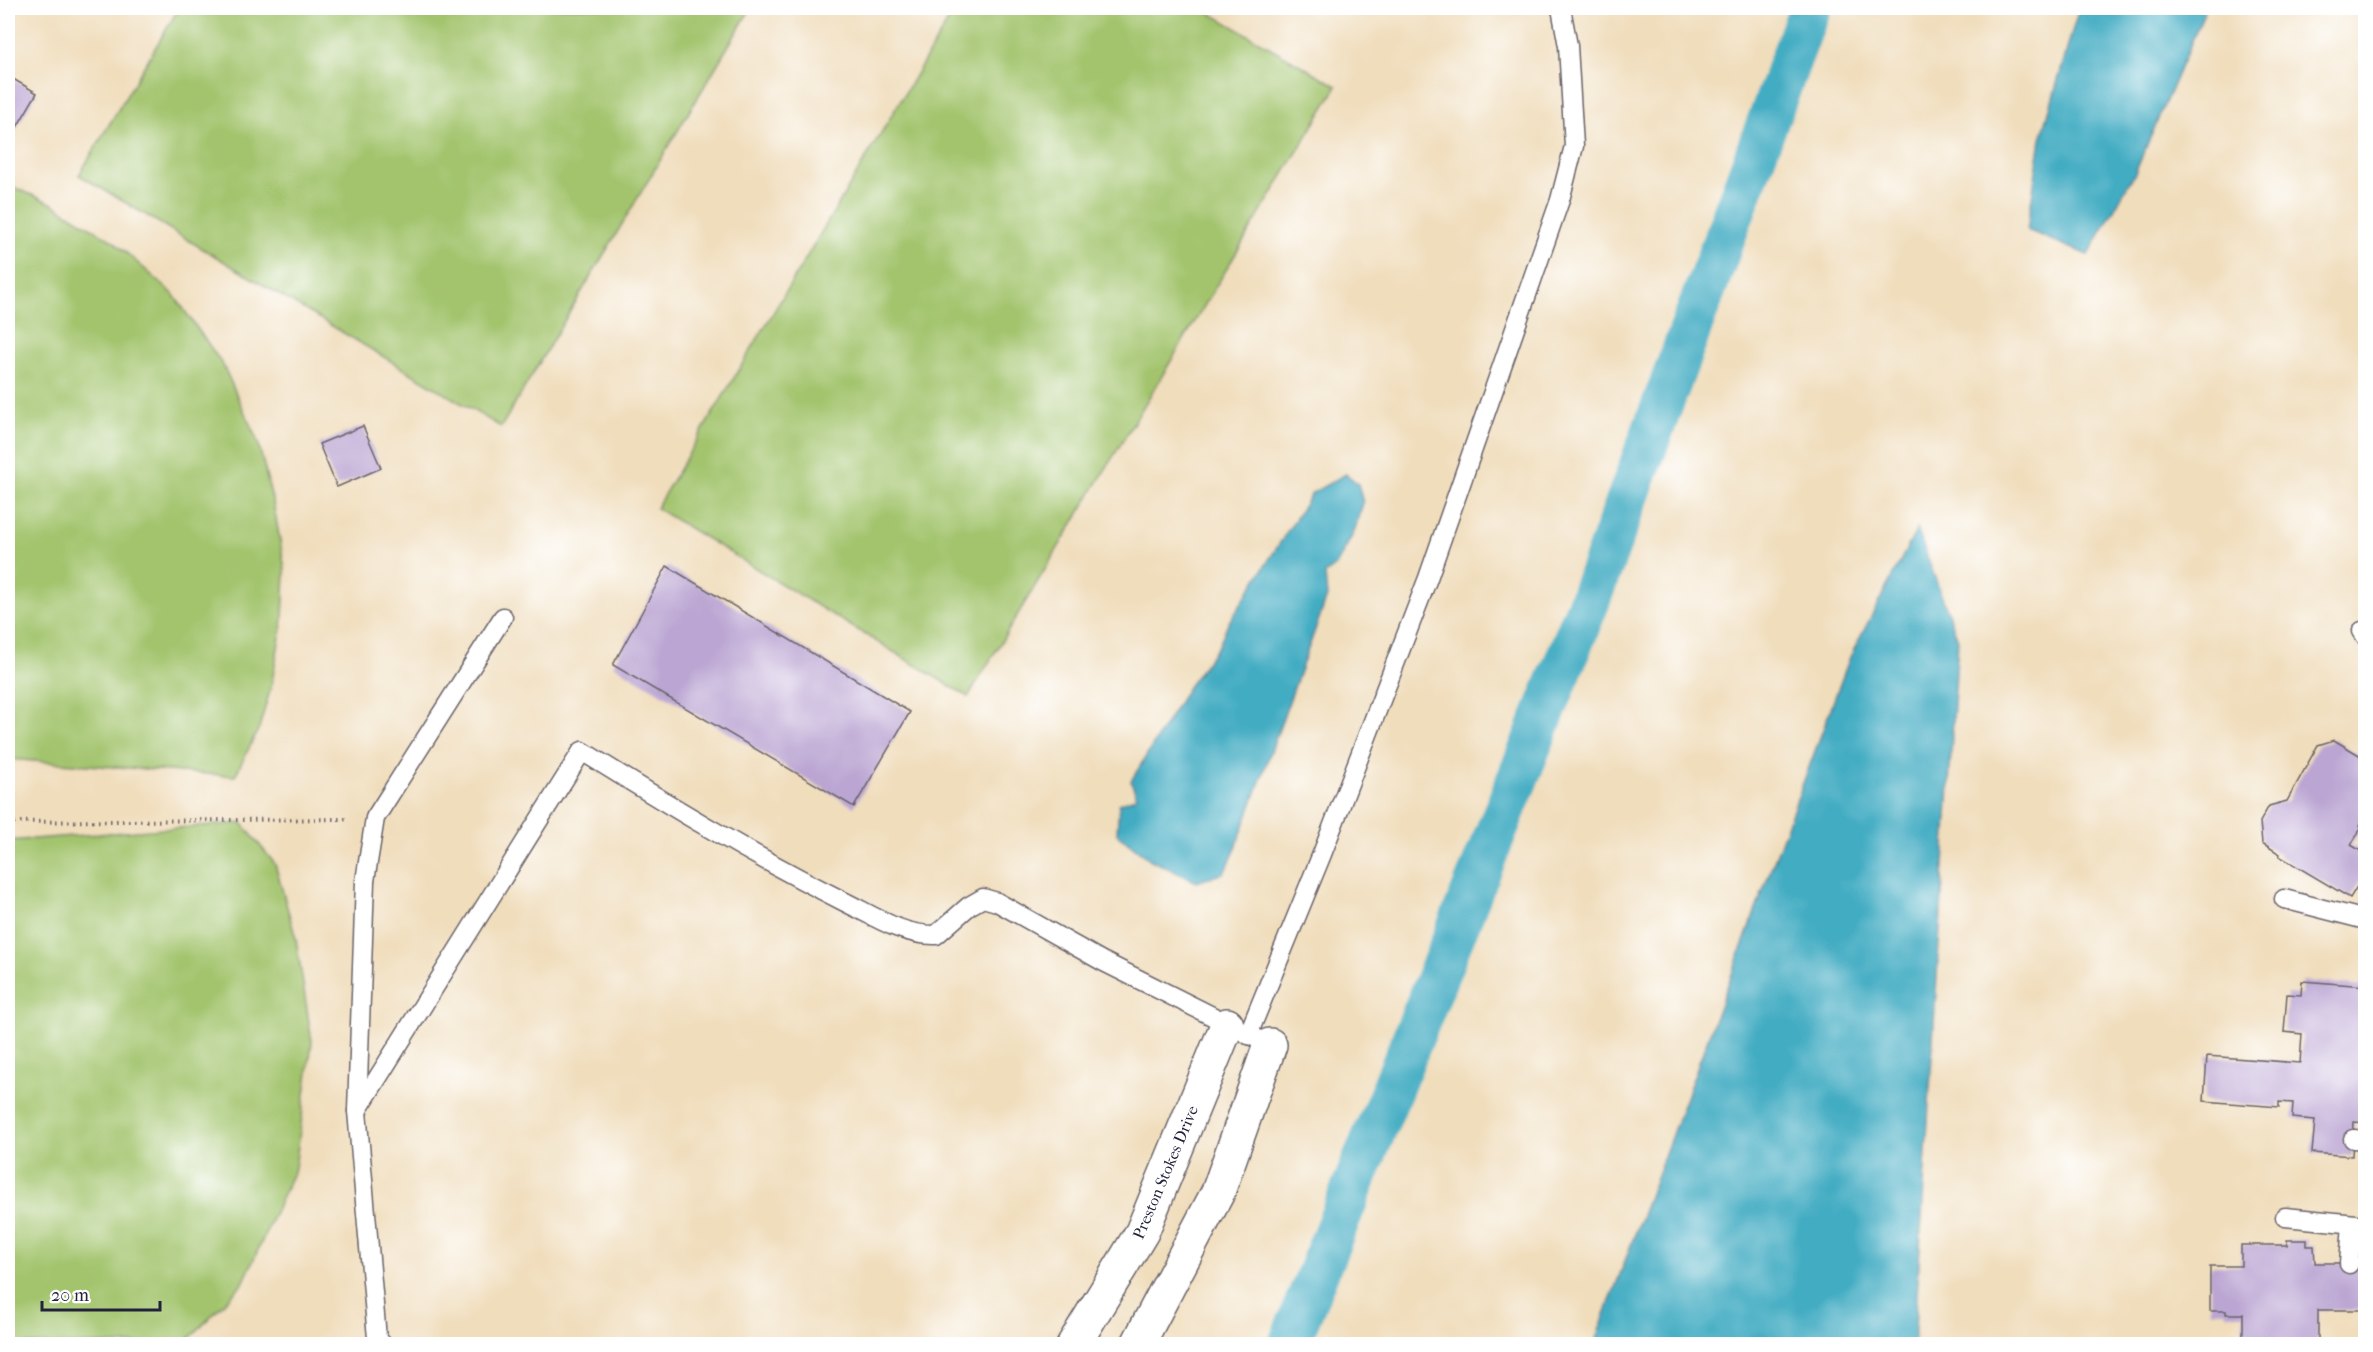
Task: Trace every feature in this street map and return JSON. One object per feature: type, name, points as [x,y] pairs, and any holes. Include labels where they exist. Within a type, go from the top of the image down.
[{"type":"street","name":"Preston Stokes Drive","points":[[1074,1344],[1142,1232],[1248,1035]]},
{"type":"street","points":[[1138,1344],[1218,1192],[1248,1035]]},
{"type":"lane","points":[[357,1111],[582,750],[695,821],[820,889],[900,929],[918,936],[936,935],[969,906],[983,898],[997,902],[1102,961],[1248,1035],[1322,854],[1428,578],[1560,200],[1574,146],[1568,46],[1561,8]]},
{"type":"lane","points":[[382,1344],[376,1338],[357,1111],[365,881],[375,818],[503,617]]},
{"type":"lane","points":[[2284,899],[2366,920]]},
{"type":"lane","points":[[2285,1217],[2359,1224],[2349,1264]]},
{"type":"path","points":[[8,822],[375,818]]},
{"type":"green space","points":[[179,8],[751,8],[501,427],[79,175]]},
{"type":"green space","points":[[956,8],[1201,8],[1337,86],[968,697],[656,508]]},
{"type":"green space","points":[[8,185],[51,203],[113,241],[173,294],[223,365],[258,442],[274,507],[285,570],[283,620],[271,687],[259,728],[235,776],[8,759]]},
{"type":"green space","points":[[242,823],[275,864],[296,939],[312,1042],[295,1168],[243,1283],[184,1344],[8,1344],[8,841]]},
{"type":"water","points":[[2079,8],[2206,8],[2135,173],[2088,255],[2027,230],[2041,139]]},
{"type":"water","points":[[1346,474],[1358,484],[1363,503],[1354,532],[1336,566],[1325,574],[1327,597],[1234,853],[1224,873],[1197,882],[1151,860],[1117,834],[1119,804],[1137,797],[1131,781],[1188,687],[1219,645],[1227,625],[1312,493]]},
{"type":"water","points":[[1917,529],[1958,640],[1914,1344],[1594,1344],[1850,657]]},
{"type":"building","points":[[8,76],[37,93],[13,134],[8,131]]},
{"type":"building","points":[[363,426],[381,468],[337,487],[319,444]]},
{"type":"building","points":[[667,566],[910,712],[854,807],[613,665]]},
{"type":"building","points":[[2334,740],[2366,759],[2366,819],[2363,819],[2359,826],[2362,827],[2351,845],[2366,854],[2366,872],[2350,898],[2279,856],[2280,854],[2262,843],[2260,822],[2269,806],[2287,801],[2318,745]]},
{"type":"building","points":[[2302,981],[2366,986],[2366,1123],[2354,1122],[2352,1156],[2312,1153],[2315,1120],[2292,1118],[2293,1103],[2279,1102],[2279,1107],[2204,1101],[2207,1056],[2300,1063],[2302,1034],[2284,1032],[2287,994],[2301,995]]},
{"type":"building","points":[[2287,1240],[2307,1240],[2307,1246],[2314,1246],[2315,1263],[2366,1263],[2366,1310],[2318,1310],[2318,1344],[2243,1344],[2243,1314],[2210,1311],[2210,1266],[2241,1266],[2241,1245],[2287,1245]]},
{"type":"waterway","points":[[1289,1344],[1589,602],[1810,8]]}]
